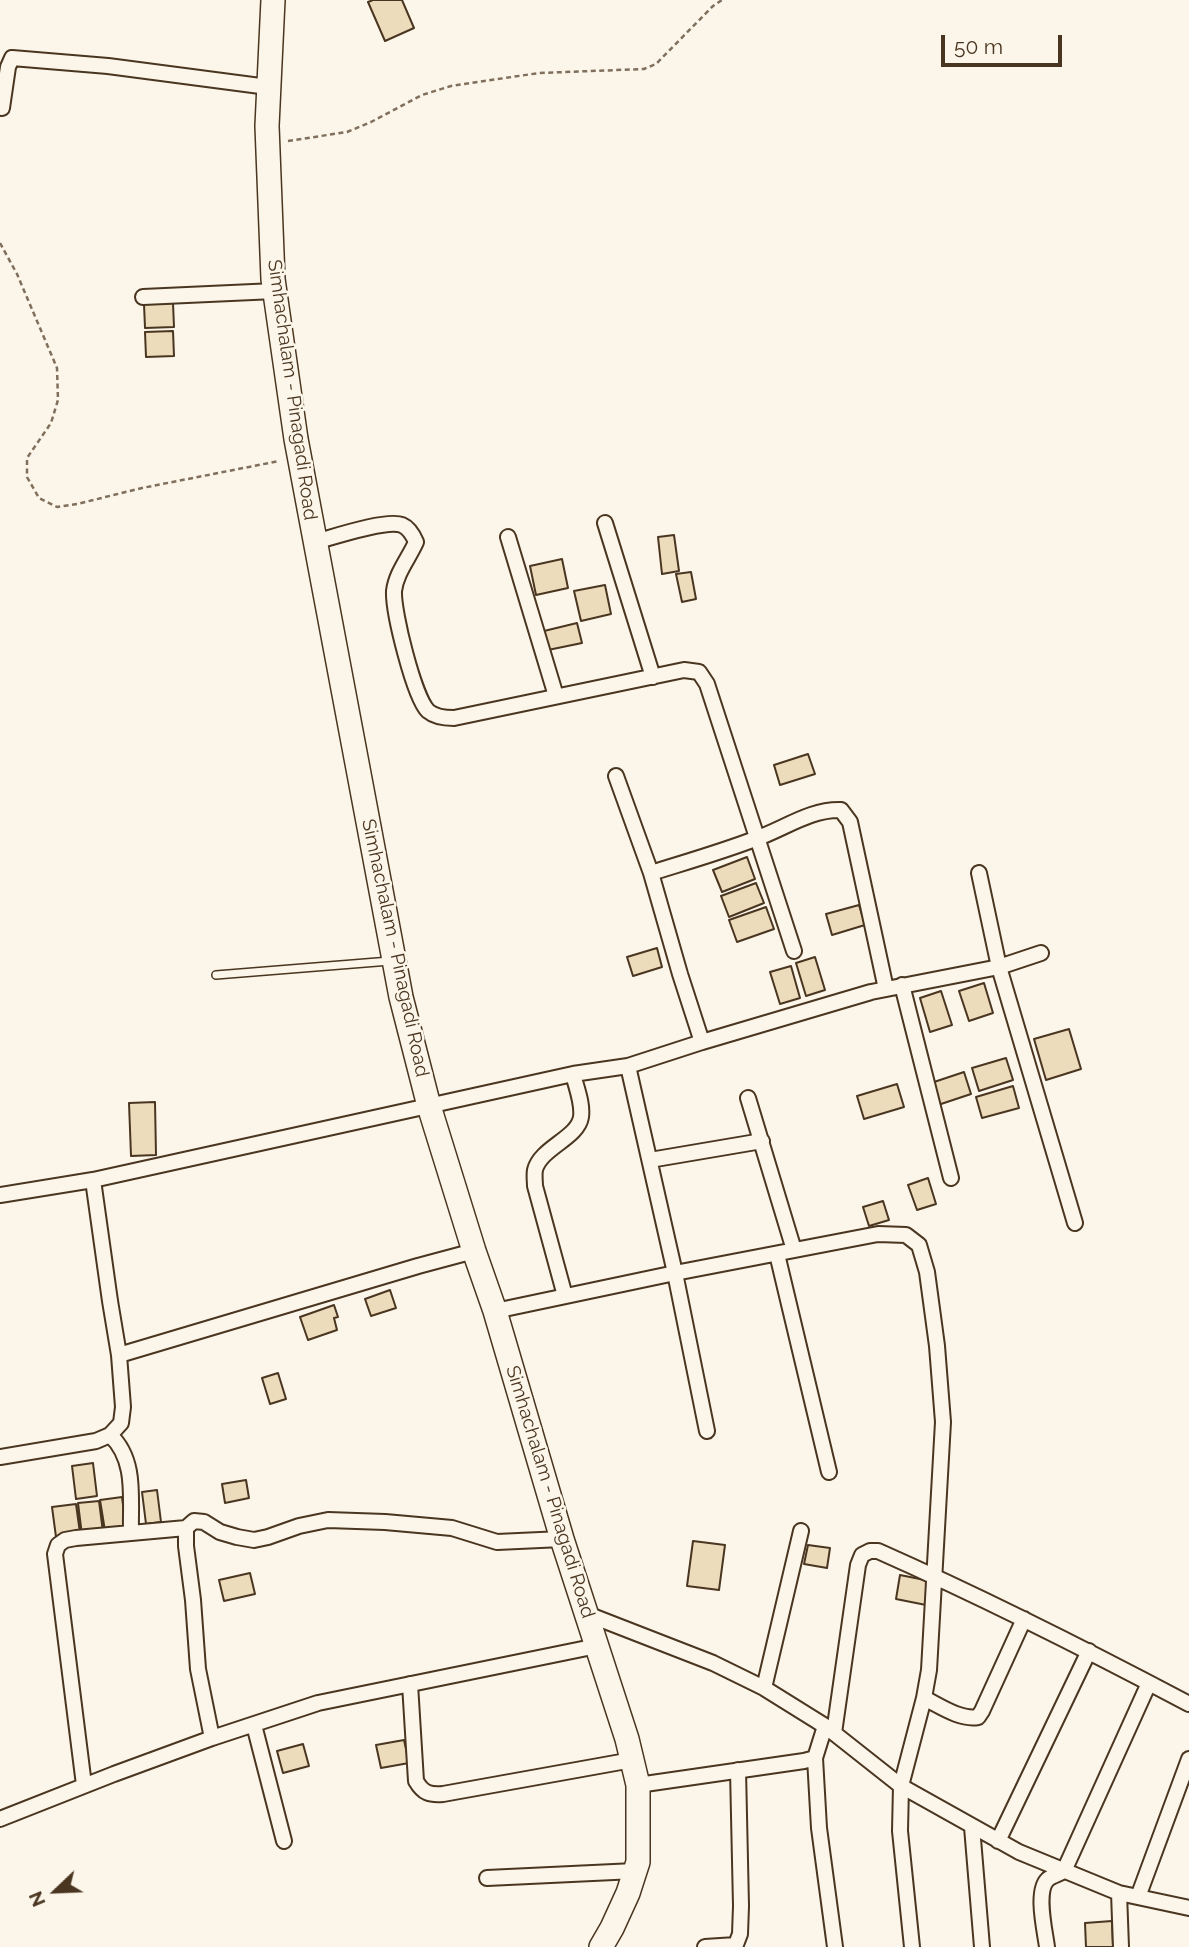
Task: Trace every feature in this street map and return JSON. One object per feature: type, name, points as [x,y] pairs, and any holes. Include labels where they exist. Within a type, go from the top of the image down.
[{"type":"main road","name":"Simhachalam - Pinagadi Road","points":[[272,0],[267,144],[275,291],[299,457],[401,997],[429,1106],[495,1311],[638,1785],[638,1862],[628,1893],[601,1947]]},
{"type":"street","points":[[2,108],[8,67],[12,58],[108,66],[268,87]]},
{"type":"street","points":[[143,297],[275,291]]},
{"type":"street","points":[[605,523],[653,677]]},
{"type":"street","points":[[315,542],[361,529],[394,524],[413,534],[416,542],[398,575],[394,590],[395,608],[420,701],[434,715],[454,718],[684,670],[699,672],[707,684],[794,951]]},
{"type":"street","points":[[508,537],[555,696]]},
{"type":"street","points":[[617,776],[651,873],[702,1042]]},
{"type":"street","points":[[651,873],[757,839],[814,813],[842,810],[850,822],[886,989]]},
{"type":"street","points":[[979,873],[999,967],[1075,1223]]},
{"type":"street","points":[[0,1195],[93,1180],[573,1074],[628,1066],[886,989],[999,967],[1041,953]]},
{"type":"street","points":[[902,985],[951,1178]]},
{"type":"street","points":[[628,1066],[707,1430]]},
{"type":"street","points":[[565,1296],[535,1186],[535,1169],[545,1154],[581,1121],[582,1107],[573,1074]]},
{"type":"street","points":[[748,1098],[794,1250]]},
{"type":"street","points":[[650,1160],[762,1142]]},
{"type":"street","points":[[0,1457],[96,1441],[110,1435],[121,1423],[123,1407],[119,1355],[93,1180]]},
{"type":"street","points":[[495,1311],[878,1234],[906,1235],[919,1245],[929,1284],[943,1422],[929,1670],[901,1786],[900,1831],[912,1947]]},
{"type":"street","points":[[119,1355],[474,1251]]},
{"type":"street","points":[[777,1254],[829,1472]]},
{"type":"street","points":[[110,1435],[119,1444],[129,1470],[131,1533]]},
{"type":"street","points":[[84,1785],[55,1554],[58,1545],[65,1540],[186,1528],[194,1521],[199,1521],[220,1532],[254,1540],[328,1520],[452,1528],[497,1542],[562,1539]]},
{"type":"street","points":[[186,1528],[198,1670],[212,1738]]},
{"type":"street","points":[[764,1688],[801,1531]]},
{"type":"street","points":[[835,1947],[819,1828],[815,1758],[830,1729],[858,1565],[862,1555],[878,1551],[935,1576],[1089,1651],[1189,1704]]},
{"type":"street","points":[[587,1614],[713,1663],[764,1688],[830,1729],[901,1786],[998,1841],[1119,1893],[1189,1908]]},
{"type":"street","points":[[924,1698],[960,1715],[978,1717],[1024,1619]]},
{"type":"street","points":[[0,1819],[212,1738],[318,1703],[597,1646]]},
{"type":"street","points":[[998,1841],[1089,1651]]},
{"type":"street","points":[[1046,1947],[1041,1901],[1043,1887],[1049,1879],[1064,1871],[1149,1683]]},
{"type":"street","points":[[410,1684],[416,1781],[421,1790],[430,1795],[632,1760]]},
{"type":"street","points":[[254,1725],[284,1841]]},
{"type":"street","points":[[638,1785],[815,1758]]},
{"type":"street","points":[[1138,1897],[1189,1759]]},
{"type":"street","points":[[705,1947],[736,1946],[740,1934],[738,1770]]},
{"type":"street","points":[[972,1826],[982,1947]]},
{"type":"street","points":[[486,1878],[635,1871]]},
{"type":"street","points":[[1119,1893],[1121,1947]]},
{"type":"lane","points":[[216,975],[394,961]]},
{"type":"path","points":[[267,144],[347,132],[422,95],[451,86],[539,73],[644,69],[656,64],[722,0]]},
{"type":"path","points":[[0,243],[17,274],[57,368],[58,400],[51,423],[27,458],[27,477],[38,498],[57,507],[77,504],[142,488],[299,457]]},
{"type":"building","points":[[402,0],[414,28],[385,41],[368,2]]},
{"type":"building","points":[[173,303],[174,327],[145,328],[144,304]]},
{"type":"building","points":[[173,331],[174,356],[146,357],[145,332]]},
{"type":"building","points":[[674,535],[679,571],[662,574],[658,537]]},
{"type":"building","points":[[562,559],[568,588],[536,595],[530,566]]},
{"type":"building","points":[[691,572],[696,599],[682,602],[676,574]]},
{"type":"building","points":[[605,585],[611,614],[581,621],[574,591]]},
{"type":"building","points":[[577,623],[582,643],[548,650],[544,631]]},
{"type":"building","points":[[808,754],[815,774],[780,785],[774,765]]},
{"type":"building","points":[[747,857],[755,879],[722,892],[713,870]]},
{"type":"building","points":[[756,883],[764,903],[729,917],[721,896]]},
{"type":"building","points":[[859,905],[865,925],[832,935],[826,914]]},
{"type":"building","points":[[766,907],[774,929],[737,942],[729,920]]},
{"type":"building","points":[[657,948],[662,967],[633,976],[627,957]]},
{"type":"building","points":[[815,957],[825,990],[806,996],[796,963]]},
{"type":"building","points":[[791,966],[800,998],[780,1004],[770,972]]},
{"type":"building","points":[[984,983],[993,1013],[969,1021],[959,991]]},
{"type":"building","points":[[941,991],[952,1025],[930,1032],[920,998]]},
{"type":"building","points":[[1069,1029],[1081,1069],[1046,1080],[1034,1039]]},
{"type":"building","points":[[1006,1058],[1013,1080],[979,1091],[972,1068]]},
{"type":"building","points":[[964,1072],[971,1094],[938,1105],[931,1083]]},
{"type":"building","points":[[897,1084],[904,1107],[864,1119],[857,1096]]},
{"type":"building","points":[[1013,1086],[1019,1108],[982,1118],[976,1097]]},
{"type":"building","points":[[155,1102],[156,1155],[131,1156],[129,1103]]},
{"type":"building","points":[[928,1178],[936,1204],[917,1210],[908,1185]]},
{"type":"building","points":[[883,1201],[889,1220],[869,1226],[863,1207]]},
{"type":"building","points":[[390,1290],[396,1308],[371,1316],[365,1299]]},
{"type":"building","points":[[334,1305],[338,1317],[334,1318],[337,1330],[308,1340],[300,1317]]},
{"type":"building","points":[[278,1373],[286,1399],[270,1404],[262,1378]]},
{"type":"building","points":[[93,1463],[97,1496],[76,1499],[72,1466]]},
{"type":"building","points":[[246,1480],[249,1498],[225,1503],[222,1484]]},
{"type":"building","points":[[157,1490],[161,1522],[146,1524],[142,1492]]},
{"type":"building","points":[[122,1497],[126,1528],[105,1531],[100,1500]]},
{"type":"building","points":[[99,1501],[103,1532],[82,1535],[78,1503]]},
{"type":"building","points":[[76,1504],[80,1533],[56,1537],[52,1507]]},
{"type":"building","points":[[693,1541],[725,1545],[719,1590],[687,1586]]},
{"type":"building","points":[[808,1545],[830,1548],[827,1568],[804,1564]]},
{"type":"building","points":[[250,1573],[255,1594],[224,1601],[219,1580]]},
{"type":"building","points":[[900,1575],[930,1581],[926,1605],[896,1599]]},
{"type":"building","points":[[404,1740],[409,1763],[381,1768],[376,1745]]},
{"type":"building","points":[[303,1744],[309,1766],[283,1773],[277,1751]]},
{"type":"building","points":[[1112,1921],[1113,1947],[1086,1947],[1085,1923]]}]
